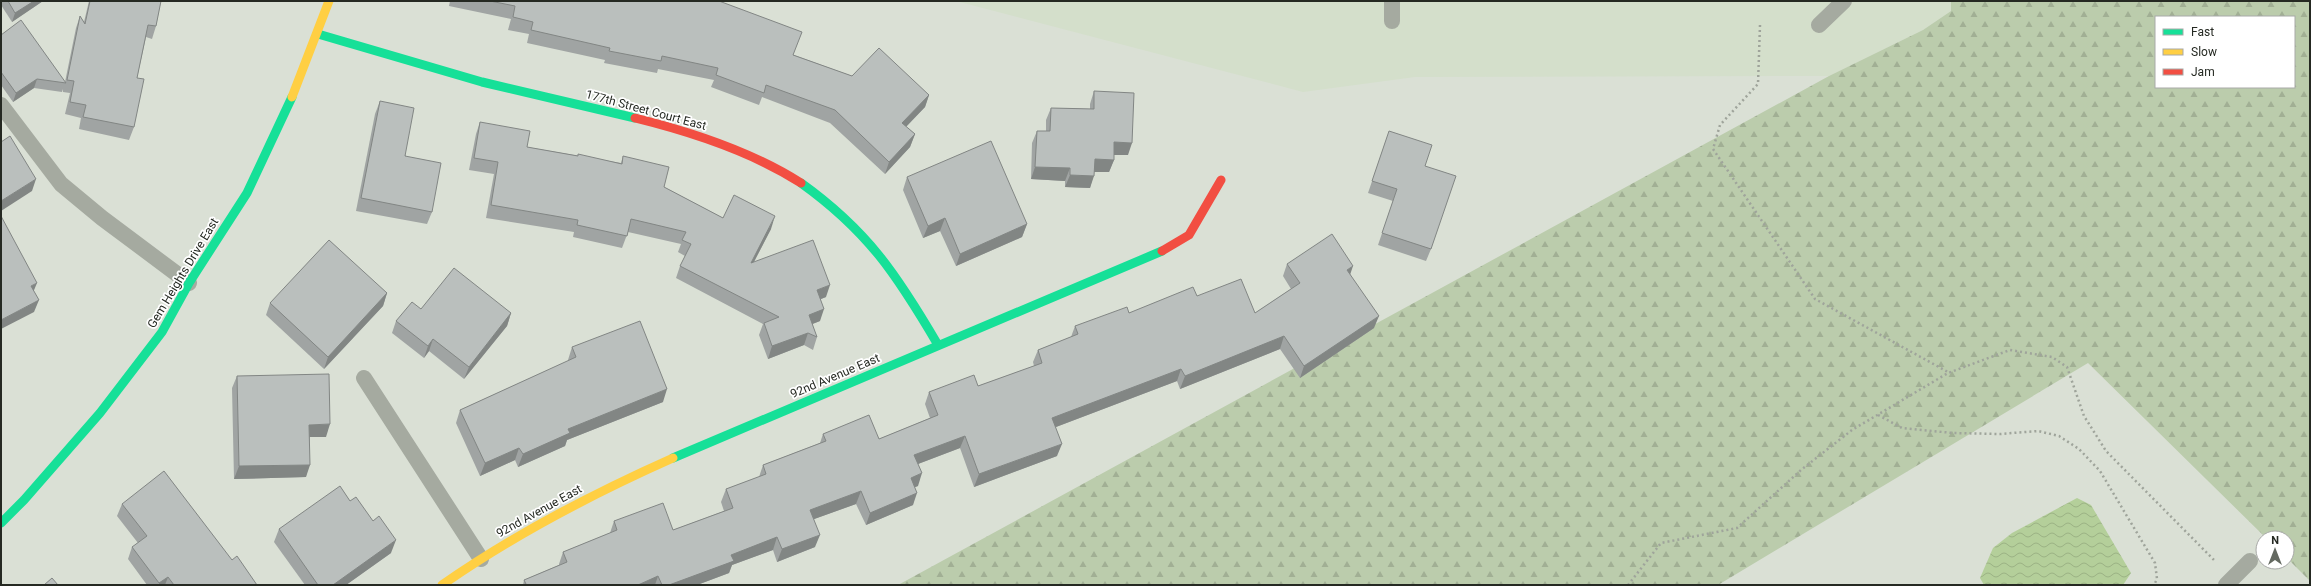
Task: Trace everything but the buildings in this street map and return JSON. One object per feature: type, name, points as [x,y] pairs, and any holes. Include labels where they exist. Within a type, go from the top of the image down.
[{"type":"street","name":"Gem Heights Drive East","points":[[1,523],[24,500],[100,413],[162,332],[189,283],[247,193],[290,103],[318,34],[329,1]]},
{"type":"street","name":"177th Street Court East","points":[[318,34],[505,88],[600,108],[691,132],[781,170],[825,202],[865,237],[904,288],[938,345]]},
{"type":"street","name":"92nd Avenue East","points":[[442,585],[522,532],[587,498],[658,465],[1155,254],[1189,235],[1221,180]]},
{"type":"lane","points":[[1392,1],[1392,21]]},
{"type":"lane","points":[[1820,25],[1844,1]]},
{"type":"lane","points":[[1,104],[61,184],[102,218],[189,283]]},
{"type":"lane","points":[[364,378],[481,559]]},
{"type":"lane","points":[[2229,582],[2250,560]]},
{"type":"path","points":[[1760,24],[1758,84],[1720,125],[1712,149],[1814,299],[1948,373]]},
{"type":"path","points":[[1628,585],[1661,543],[1737,528],[1801,470],[1852,430],[1948,373],[2010,350],[2052,356],[2067,368],[2084,416],[2106,451],[2229,582]]},
{"type":"path","points":[[1878,415],[1902,428],[1977,434],[2038,432],[2059,436],[2079,449],[2100,470],[2155,563],[2158,579],[2154,585]]},
{"type":"shaded area","points":[[956,1],[1951,1],[1951,11],[1923,30],[1829,76],[1415,77],[1303,92]]},
{"type":"green space","points":[[1951,1],[2310,1],[2310,581],[2295,566],[2295,530],[2258,530],[2088,363],[1718,585],[898,585],[1829,76],[1923,30],[1951,11]]},
{"type":"water","points":[[2077,498],[2091,505],[2131,573],[2123,585],[1984,585],[1980,578],[1993,548],[2012,533]]},
{"type":"traffic: fast","points":[[318,34],[482,82],[635,118]]},
{"type":"traffic: fast","points":[[1,523],[24,500],[100,413],[162,332],[189,283],[247,193],[292,97]]},
{"type":"traffic: fast","points":[[801,183],[845,219],[863,237],[909,297],[938,345]]},
{"type":"traffic: fast","points":[[673,458],[1162,251]]},
{"type":"traffic: slow","points":[[292,97],[329,1]]},
{"type":"traffic: slow","points":[[442,585],[470,566],[554,516],[673,458]]},
{"type":"traffic: jam","points":[[635,118],[699,136],[742,152],[762,161],[801,183]]},
{"type":"traffic: jam","points":[[1162,251],[1189,235],[1221,180]]}]
